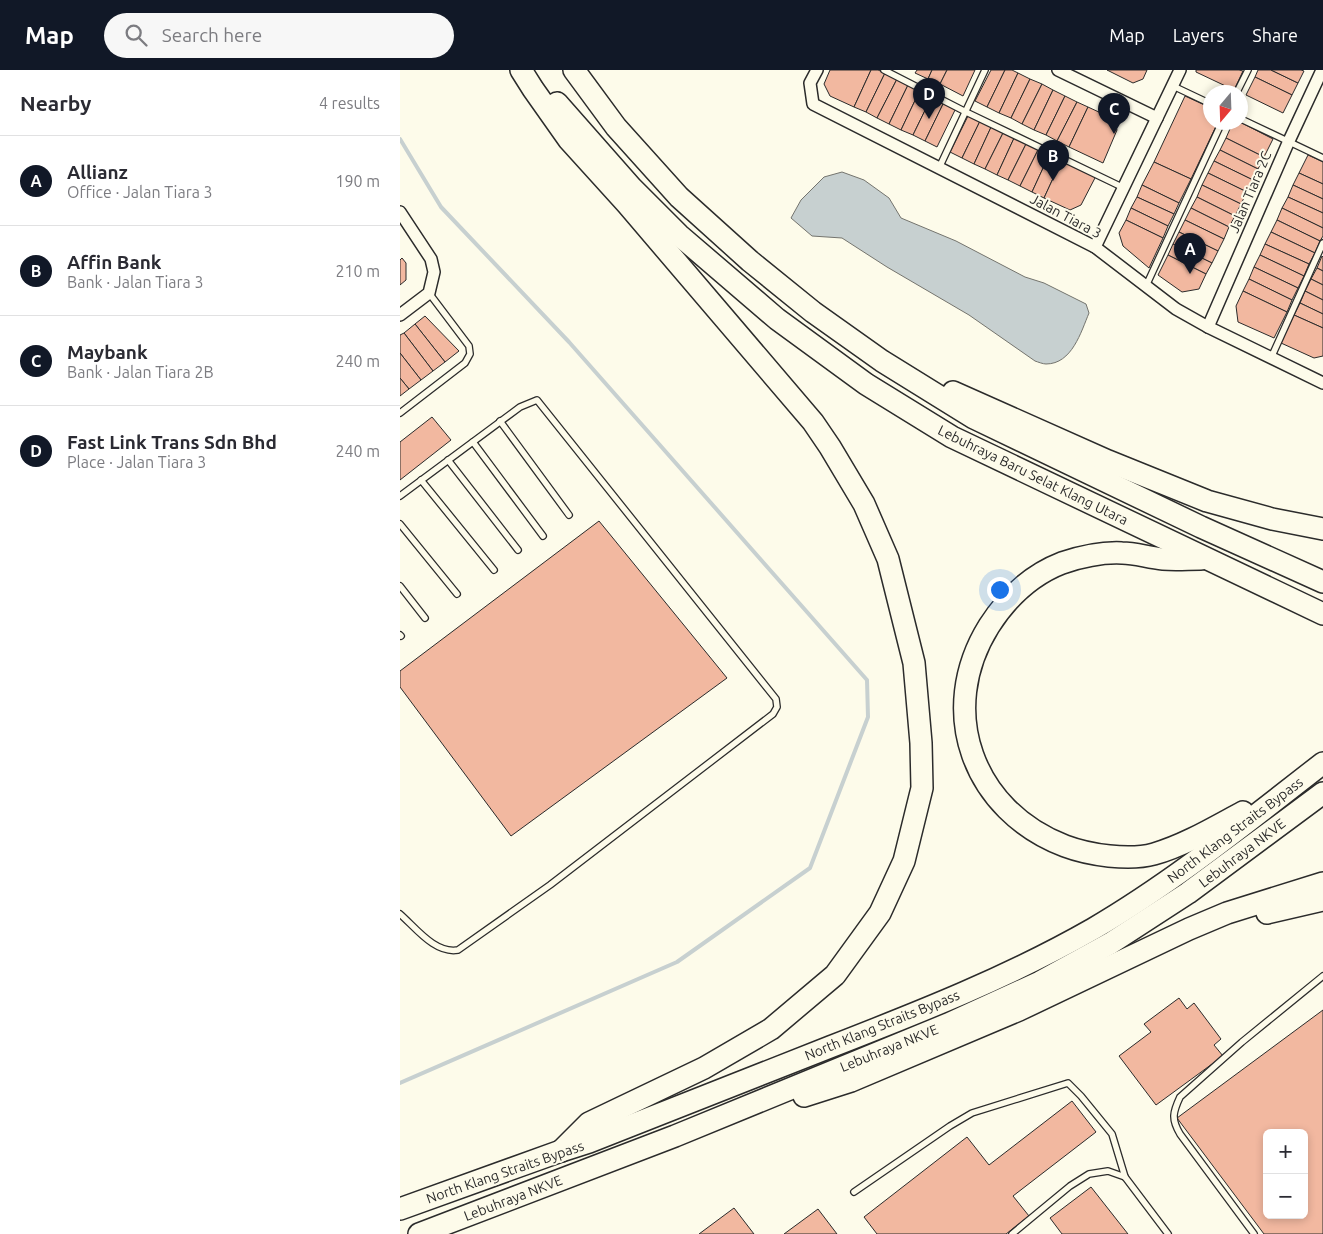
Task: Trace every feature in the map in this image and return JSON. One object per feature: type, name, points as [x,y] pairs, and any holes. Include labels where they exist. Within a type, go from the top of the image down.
[{"type":"highway","points":[[521,70],[568,140],[627,204],[807,414],[830,447],[864,504],[888,559],[914,663],[919,706],[922,788],[904,861],[880,913],[835,975],[771,1029],[704,1068],[589,1123],[561,1150]]},
{"type":"highway","name":"Lebuhraya Baru Selat Klang Utara","points":[[530,70],[631,187],[679,235],[777,319],[866,384],[952,437],[1323,614]]},
{"type":"highway","name":"Lebuhraya Baru Selat Klang Utara","points":[[574,70],[616,127],[679,197],[757,267],[813,312],[882,361],[974,418],[1201,527],[1323,582]]},
{"type":"highway","points":[[882,361],[1108,461],[1207,501],[1272,519],[1323,528]]},
{"type":"highway","points":[[1206,559],[1161,559],[1121,552],[1081,558],[1046,570],[1028,582],[1010,598],[984,634],[974,657],[965,689],[964,706],[969,743],[976,764],[986,783],[999,801],[1012,814],[1039,835],[1076,851],[1102,856],[1129,856],[1153,854],[1180,844],[1245,810],[1323,762]]},
{"type":"highway","name":"North Klang Straits Bypass","points":[[400,1209],[561,1150],[589,1142],[1004,976],[1091,930],[1156,890],[1323,762]]},
{"type":"highway","name":"Lebuhraya NKVE","points":[[419,1234],[675,1136],[948,1024],[1040,982],[1111,943],[1188,893],[1323,792]]},
{"type":"highway","points":[[675,1136],[851,1081],[1019,1010],[1189,928],[1228,913],[1323,883]]},
{"type":"highway","points":[[1072,984],[1270,912],[1323,900]]},
{"type":"street","name":"Jalan Tiara 3","points":[[817,70],[810,83],[813,104],[1095,247],[1176,309],[1208,327],[1323,383]]},
{"type":"street","points":[[1058,70],[1157,118]]},
{"type":"street","points":[[1095,247],[1180,70]]},
{"type":"street","name":"Jalan Tiara 2C","points":[[1208,327],[1288,142],[1322,70]]},
{"type":"street","points":[[400,212],[431,259],[434,272],[429,293],[400,315]]},
{"type":"lane","points":[[884,70],[966,112],[1124,188]]},
{"type":"lane","points":[[939,168],[985,70]]},
{"type":"lane","points":[[1240,85],[1248,70]]},
{"type":"lane","points":[[1173,86],[1203,101]]},
{"type":"lane","points":[[1248,123],[1323,158]]},
{"type":"lane","points":[[1146,286],[1218,130]]},
{"type":"lane","points":[[1270,358],[1323,243]]},
{"type":"lane","points":[[400,413],[465,363],[470,354],[469,346],[429,293]]},
{"type":"lane","points":[[400,496],[500,421],[520,407],[536,400],[776,699],[777,708],[773,714],[550,885],[458,950],[450,952],[432,943],[400,914]]},
{"type":"lane","points":[[500,421],[569,515]]},
{"type":"lane","points":[[472,442],[543,536]]},
{"type":"lane","points":[[448,460],[518,550]]},
{"type":"lane","points":[[422,480],[494,570]]},
{"type":"lane","points":[[400,524],[457,594]]},
{"type":"lane","points":[[400,586],[426,618]]},
{"type":"lane","points":[[1254,1234],[1180,1134],[1174,1123],[1175,1109],[1180,1097],[1242,1042],[1323,976]]},
{"type":"lane","points":[[854,1192],[972,1113],[1068,1083],[1112,1134],[1125,1177],[1168,1234]]},
{"type":"lane","points":[[1012,1234],[1070,1186],[1089,1174],[1108,1171],[1125,1177]]},
{"type":"shaded area","points":[[842,172],[864,180],[889,198],[901,218],[956,241],[1025,277],[1044,283],[1086,304],[1089,313],[1079,337],[1069,353],[1055,363],[1045,364],[1035,361],[969,315],[842,238],[812,236],[791,218],[801,200],[824,177]]},
{"type":"building","points":[[830,70],[871,70],[854,107],[830,96],[824,84]]},
{"type":"building","points":[[871,70],[885,73],[866,112],[854,107]]},
{"type":"building","points":[[917,70],[932,70],[928,79],[915,73]]},
{"type":"building","points":[[932,70],[947,70],[940,84],[928,79]]},
{"type":"building","points":[[947,70],[975,70],[963,96],[940,84]]},
{"type":"building","points":[[991,70],[1005,70],[987,107],[975,101]]},
{"type":"building","points":[[1005,70],[1012,70],[1018,73],[999,113],[987,107]]},
{"type":"building","points":[[1107,70],[1147,70],[1143,79],[1133,83]]},
{"type":"building","points":[[1196,70],[1243,71],[1236,85],[1223,85],[1196,72]]},
{"type":"building","points":[[1258,70],[1271,70],[1298,83],[1292,95],[1255,77]]},
{"type":"building","points":[[1271,70],[1301,70],[1304,71],[1298,83]]},
{"type":"building","points":[[885,73],[897,79],[877,118],[866,112]]},
{"type":"building","points":[[1018,73],[1030,79],[1011,118],[999,113]]},
{"type":"building","points":[[1255,77],[1292,95],[1283,113],[1248,96],[1248,91]]},
{"type":"building","points":[[897,79],[908,85],[889,124],[877,118]]},
{"type":"building","points":[[1030,79],[1042,84],[1022,124],[1011,118]]},
{"type":"building","points":[[1042,84],[1053,90],[1034,130],[1022,124]]},
{"type":"building","points":[[908,85],[920,90],[901,130],[889,124]]},
{"type":"building","points":[[920,90],[932,96],[913,135],[901,130]]},
{"type":"building","points":[[1053,90],[1065,96],[1046,135],[1034,130]]},
{"type":"building","points":[[932,96],[944,102],[925,141],[913,135]]},
{"type":"building","points":[[1065,96],[1077,102],[1057,141],[1046,135]]},
{"type":"building","points":[[1185,96],[1203,104],[1203,130],[1214,130],[1191,179],[1154,162]]},
{"type":"building","points":[[944,102],[956,108],[937,147],[925,141]]},
{"type":"building","points":[[1077,102],[1088,107],[1069,147],[1057,141]]},
{"type":"building","points":[[1088,107],[1114,119],[1117,130],[1103,163],[1069,147]]},
{"type":"building","points":[[969,114],[981,119],[962,158],[950,152]]},
{"type":"building","points":[[981,119],[992,125],[974,164],[962,158]]},
{"type":"building","points":[[992,125],[1004,131],[985,169],[974,164]]},
{"type":"building","points":[[1248,126],[1273,139],[1264,157],[1226,138],[1230,130],[1248,130]]},
{"type":"building","points":[[1004,131],[1015,136],[997,175],[985,169]]},
{"type":"building","points":[[1015,136],[1027,142],[1008,180],[997,175]]},
{"type":"building","points":[[1226,138],[1264,157],[1258,169],[1220,150]]},
{"type":"building","points":[[1027,142],[1039,148],[1020,186],[1008,180]]},
{"type":"building","points":[[1039,148],[1050,153],[1032,192],[1020,186]]},
{"type":"building","points":[[1220,150],[1258,169],[1253,180],[1214,161]]},
{"type":"building","points":[[1050,153],[1062,159],[1044,198],[1032,192]]},
{"type":"building","points":[[1308,155],[1323,162],[1323,184],[1299,173]]},
{"type":"building","points":[[1062,159],[1096,176],[1081,205],[1070,210],[1044,198]]},
{"type":"building","points":[[1214,161],[1253,180],[1247,192],[1208,173]]},
{"type":"building","points":[[1154,162],[1191,179],[1179,203],[1142,185]]},
{"type":"building","points":[[1208,173],[1247,192],[1241,204],[1202,185]]},
{"type":"building","points":[[1299,173],[1323,184],[1323,199],[1293,185]]},
{"type":"building","points":[[1142,185],[1179,203],[1174,214],[1137,197]]},
{"type":"building","points":[[1202,185],[1241,204],[1235,216],[1197,197]]},
{"type":"building","points":[[1293,185],[1323,199],[1323,213],[1288,197]]},
{"type":"building","points":[[1137,197],[1174,214],[1168,226],[1131,208]]},
{"type":"building","points":[[1197,197],[1235,216],[1229,227],[1191,208]]},
{"type":"building","points":[[1288,197],[1323,213],[1323,228],[1282,208]]},
{"type":"building","points":[[1131,208],[1168,226],[1163,238],[1126,220]]},
{"type":"building","points":[[1191,208],[1229,227],[1224,239],[1185,220]]},
{"type":"building","points":[[1282,208],[1323,228],[1323,236],[1320,241],[1277,220]]},
{"type":"building","points":[[1126,220],[1163,238],[1149,268],[1123,246],[1119,233]]},
{"type":"building","points":[[1185,220],[1224,239],[1218,251],[1179,232]]},
{"type":"building","points":[[1277,220],[1320,241],[1315,253],[1271,232]]},
{"type":"building","points":[[1179,232],[1218,251],[1212,263],[1173,244]]},
{"type":"building","points":[[1271,232],[1315,253],[1309,264],[1265,244]]},
{"type":"building","points":[[1173,244],[1212,263],[1206,274],[1168,255]]},
{"type":"building","points":[[1265,244],[1309,264],[1304,276],[1260,255]]},
{"type":"building","points":[[1168,255],[1206,274],[1199,289],[1182,292],[1158,275]]},
{"type":"building","points":[[1260,255],[1304,276],[1298,288],[1254,267]]},
{"type":"building","points":[[1323,257],[1323,271],[1317,268]]},
{"type":"building","points":[[402,258],[406,263],[406,280],[400,285],[400,260]]},
{"type":"building","points":[[1254,267],[1298,288],[1292,300],[1249,279]]},
{"type":"building","points":[[1317,268],[1323,271],[1323,285],[1311,279]]},
{"type":"building","points":[[1249,279],[1292,300],[1287,312],[1243,291]]},
{"type":"building","points":[[1311,279],[1323,285],[1323,300],[1305,291]]},
{"type":"building","points":[[1243,291],[1287,312],[1274,338],[1238,322],[1236,306]]},
{"type":"building","points":[[1305,291],[1323,300],[1323,314],[1300,303]]},
{"type":"building","points":[[1300,303],[1323,314],[1323,328],[1294,315]]},
{"type":"building","points":[[1294,315],[1323,328],[1323,356],[1314,358],[1281,343]]},
{"type":"building","points":[[425,316],[459,351],[445,362],[415,324]]},
{"type":"building","points":[[415,324],[445,362],[433,371],[404,333]]},
{"type":"building","points":[[404,333],[433,371],[421,380],[400,353],[400,335]]},
{"type":"building","points":[[400,353],[421,380],[409,389],[400,378]]},
{"type":"building","points":[[400,378],[409,389],[400,396]]},
{"type":"building","points":[[432,417],[451,440],[400,480],[400,442]]},
{"type":"building","points":[[599,521],[727,678],[511,836],[400,687],[400,671]]},
{"type":"building","points":[[1179,998],[1187,1009],[1194,1003],[1221,1039],[1214,1045],[1223,1056],[1156,1105],[1119,1056],[1151,1032],[1144,1024]]},
{"type":"building","points":[[1323,1010],[1323,1234],[1264,1234],[1177,1118]]},
{"type":"building","points":[[1072,1101],[1096,1132],[1013,1196],[1029,1216],[1006,1234],[877,1234],[864,1217],[967,1137],[989,1165]]},
{"type":"building","points":[[1091,1187],[1128,1234],[1062,1234],[1050,1218]]},
{"type":"building","points":[[734,1208],[754,1234],[699,1234]]},
{"type":"building","points":[[818,1209],[837,1234],[784,1234]]},
{"type":"waterway","points":[[400,139],[441,207],[569,342],[867,680],[868,717],[810,868],[677,962],[400,1083]]},
{"type":"place","name":"Fast Link Trans Sdn Bhd","points":[[929,119]]},
{"type":"place","name":"Maybank","points":[[1114,134]]},
{"type":"place","name":"Affin Bank","points":[[1053,181]]},
{"type":"place","name":"Allianz","points":[[1190,274]]}]
